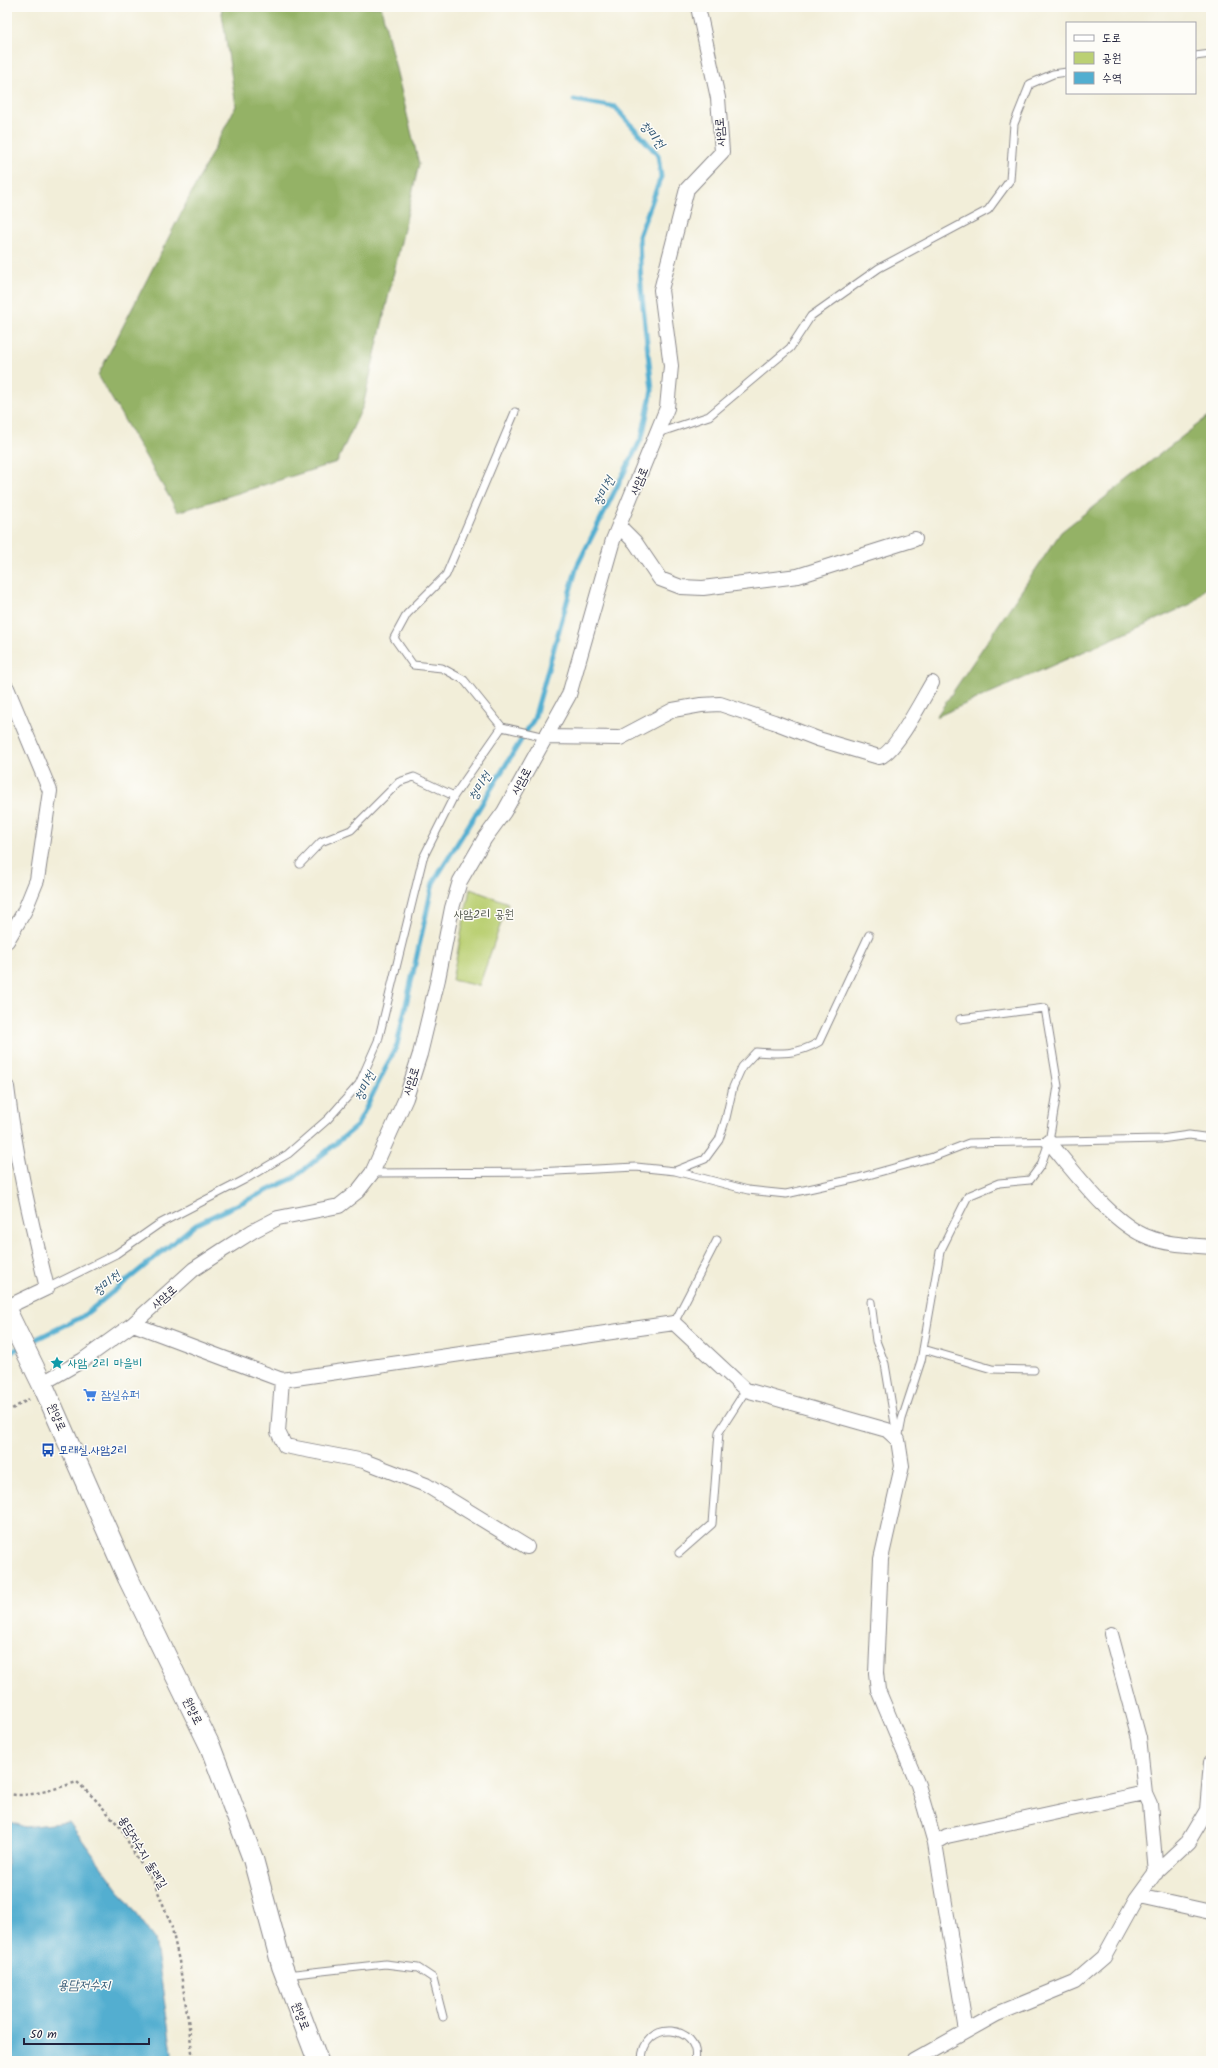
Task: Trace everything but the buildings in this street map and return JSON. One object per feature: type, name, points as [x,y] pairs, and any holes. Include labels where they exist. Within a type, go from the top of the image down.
[{"type":"main road","name":"원양로","points":[[7,1313],[41,1382],[128,1578],[210,1746],[252,1860],[286,1976],[318,2061]]},
{"type":"street","name":"사암로","points":[[41,1382],[83,1360],[133,1324],[194,1270],[247,1235],[278,1218],[340,1206],[358,1192],[372,1173],[406,1098],[438,979],[452,908],[460,881],[485,838],[504,812],[569,696],[609,555],[619,526],[667,408],[671,366],[661,290],[687,189],[722,152],[718,98],[698,7]]},
{"type":"street","points":[[619,526],[635,542],[660,579],[680,587],[703,588],[798,576],[915,539]]},
{"type":"street","points":[[545,738],[620,738],[673,710],[701,705],[720,704],[774,722],[818,739],[879,757],[884,756],[894,745],[932,683]]},
{"type":"street","points":[[7,688],[50,791],[37,880],[24,912],[7,941]]},
{"type":"street","points":[[7,1087],[13,1138],[47,1288],[7,1307]]},
{"type":"street","points":[[1049,1142],[1112,1214],[1146,1237],[1169,1244],[1211,1247]]},
{"type":"street","points":[[133,1324],[282,1380],[674,1323],[746,1390],[887,1430],[898,1440],[902,1466],[881,1559],[876,1673],[878,1690],[918,1785],[935,1843],[966,2031]]},
{"type":"street","points":[[282,1380],[278,1432],[285,1446],[364,1461],[426,1485],[527,1547]]},
{"type":"street","points":[[1111,1634],[1139,1738],[1145,1793],[1150,1804],[1156,1873]]},
{"type":"street","points":[[913,2061],[998,2014],[1075,1982],[1104,1957],[1139,1896],[1156,1873],[1188,1842],[1207,1810],[1211,1762]]},
{"type":"street","points":[[935,1843],[947,1836],[1145,1793]]},
{"type":"street","points":[[1139,1896],[1211,1912]]},
{"type":"lane","points":[[1196,56],[1211,54]]},
{"type":"lane","points":[[658,433],[710,416],[790,348],[811,316],[878,268],[988,210],[1010,180],[1014,124],[1030,84],[1053,74],[1066,72]]},
{"type":"lane","points":[[515,412],[446,575],[407,614],[394,638],[413,665],[442,668],[464,680],[502,727],[545,738]]},
{"type":"lane","points":[[47,1288],[116,1254],[158,1224],[244,1180],[288,1154],[328,1119],[359,1084],[378,1041],[423,858],[454,796],[502,727]]},
{"type":"lane","points":[[300,864],[321,842],[351,830],[399,782],[414,777],[454,796]]},
{"type":"lane","points":[[675,1171],[705,1158],[719,1140],[733,1087],[742,1067],[756,1052],[784,1054],[808,1048],[819,1042],[869,934]]},
{"type":"lane","points":[[898,1440],[902,1419],[923,1349],[940,1252],[968,1196],[999,1183],[1030,1180],[1041,1165],[1049,1142],[1058,1086],[1045,1008],[960,1019]]},
{"type":"lane","points":[[372,1173],[536,1172],[636,1167],[675,1171],[748,1190],[786,1194],[858,1178],[933,1157],[968,1143],[1161,1139],[1190,1135],[1211,1138]]},
{"type":"lane","points":[[674,1323],[717,1240]]},
{"type":"lane","points":[[871,1302],[876,1341],[885,1364],[898,1440]]},
{"type":"lane","points":[[923,1349],[992,1369],[1034,1370]]},
{"type":"lane","points":[[679,1552],[712,1524],[719,1432],[746,1390]]},
{"type":"lane","points":[[286,1976],[385,1964],[418,1968],[433,1978],[443,2017]]},
{"type":"lane","points":[[642,2061],[644,2048],[651,2037],[658,2032],[667,2030],[680,2033],[691,2042],[694,2050],[695,2061]]},
{"type":"path","points":[[7,1412],[41,1382]]},
{"type":"path","name":"용담저수지 둘레길","points":[[7,1793],[11,1795],[40,1792],[77,1782],[94,1798],[121,1828],[136,1856],[154,1882],[171,1924],[179,1961],[187,2012],[192,2052],[190,2061]]},
{"type":"green space","points":[[221,7],[381,7],[419,164],[363,406],[337,462],[178,512],[98,375],[236,106]]},
{"type":"green space","points":[[1211,414],[1211,582],[1191,604],[936,717],[1061,532]]},
{"type":"green space","name":"사암2리 공원","points":[[470,889],[508,903],[479,986],[452,980]]},
{"type":"water","name":"용담저수지","points":[[7,1821],[25,1827],[69,1822],[155,1939],[172,2052],[171,2061],[7,2061]]},
{"type":"waterway","name":"청미천","points":[[26,1344],[82,1317],[196,1224],[294,1178],[357,1126],[397,1045],[433,883],[534,719],[577,566],[642,437],[652,390],[641,287],[639,236],[661,177],[658,155],[615,107],[574,100]]},
{"type":"waterway","name":"청미천","points":[[7,1354],[19,1348]]},
{"type":"place","name":"사암 2리 마을비","points":[[57,1363]]},
{"type":"place","name":"잠실슈퍼","points":[[90,1395]]},
{"type":"place","name":"모래실.사암2리","points":[[48,1450]]}]
